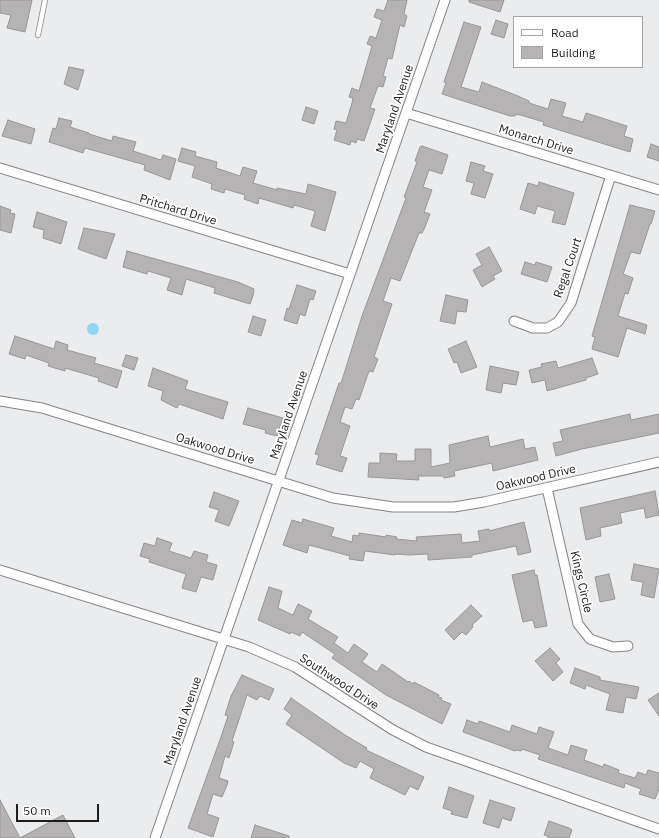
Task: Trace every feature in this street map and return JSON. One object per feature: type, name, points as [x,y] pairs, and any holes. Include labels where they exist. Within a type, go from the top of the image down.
[{"type":"street","name":"Maryland Avenue","points":[[155,838],[445,0]]},
{"type":"street","name":"Monarch Drive","points":[[406,113],[659,190]]},
{"type":"street","name":"Pritchard Drive","points":[[0,168],[350,274]]},
{"type":"street","name":"Regal Court","points":[[514,321],[533,328],[547,328],[558,322],[571,303],[611,175]]},
{"type":"street","name":"Oakwood Drive","points":[[0,400],[42,408],[279,480],[333,498],[393,508],[454,506],[484,502],[659,462]]},
{"type":"street","name":"Kings Circle","points":[[547,488],[578,624],[590,639],[613,647],[628,646]]},
{"type":"street","name":"Southwood Drive","points":[[0,570],[224,638],[272,656],[295,667],[394,730],[426,747],[659,829]]},
{"type":"lane","points":[[38,35],[45,0]]},
{"type":"water","points":[[93,323],[97,325],[99,329],[97,333],[93,335],[89,333],[87,329],[89,325]]},
{"type":"building","points":[[0,0],[32,0],[25,32],[7,28],[11,15],[0,13]]},
{"type":"building","points":[[388,0],[407,0],[404,14],[407,16],[404,27],[400,25],[392,59],[388,58],[383,76],[386,77],[383,87],[378,86],[370,108],[375,109],[364,141],[357,139],[356,143],[351,141],[350,145],[334,140],[337,130],[334,129],[336,121],[346,123],[353,98],[349,97],[352,88],[359,91],[372,46],[367,44],[370,36],[376,38],[382,20],[374,17],[377,9],[384,11]]},
{"type":"building","points":[[469,0],[504,0],[500,12],[469,2]]},
{"type":"building","points":[[496,20],[508,24],[504,38],[491,34]]},
{"type":"building","points":[[464,22],[481,27],[461,87],[479,92],[482,82],[518,96],[529,101],[529,103],[548,109],[551,99],[566,103],[562,116],[583,122],[586,113],[627,126],[624,136],[633,139],[630,152],[543,125],[544,122],[516,114],[515,116],[510,116],[442,94],[446,83],[444,82]]},
{"type":"building","points":[[69,67],[84,70],[78,90],[64,84]]},
{"type":"building","points":[[306,107],[318,111],[314,124],[302,120]]},
{"type":"building","points":[[59,118],[72,121],[70,127],[89,134],[112,141],[113,136],[136,142],[133,151],[161,160],[163,155],[176,159],[170,180],[144,170],[145,165],[85,148],[83,153],[49,142],[53,128],[56,129]]},
{"type":"building","points":[[8,120],[35,129],[31,144],[2,136]]},
{"type":"building","points":[[651,144],[659,147],[659,161],[647,157]]},
{"type":"building","points":[[422,146],[448,155],[442,174],[429,170],[423,187],[432,190],[424,212],[430,214],[422,233],[419,233],[400,281],[391,278],[383,301],[392,304],[374,357],[378,359],[373,372],[369,371],[359,400],[356,399],[352,409],[345,407],[340,422],[350,426],[340,456],[347,458],[342,472],[316,464],[319,455],[315,454],[339,383],[341,383],[362,316],[406,198],[404,197],[417,162],[415,161],[420,147]]},
{"type":"building","points":[[182,148],[196,152],[195,156],[217,162],[216,168],[240,176],[243,167],[257,171],[253,183],[277,190],[277,188],[306,194],[308,184],[336,192],[325,231],[311,226],[315,211],[294,205],[293,208],[259,198],[258,204],[244,199],[245,195],[225,189],[224,193],[211,189],[212,184],[192,177],[195,166],[178,161]]},
{"type":"building","points":[[471,162],[485,166],[483,171],[493,174],[485,198],[471,194],[474,183],[466,181]]},
{"type":"building","points":[[539,182],[574,193],[565,225],[552,222],[555,211],[537,206],[535,214],[520,209],[528,183],[538,186]]},
{"type":"building","points":[[630,205],[655,211],[640,254],[631,252],[623,274],[633,278],[628,294],[625,293],[618,316],[647,325],[645,334],[627,328],[618,357],[592,349],[595,337],[592,336]]},
{"type":"building","points":[[0,206],[11,210],[10,213],[15,214],[11,233],[0,230]]},
{"type":"building","points":[[37,212],[67,222],[61,244],[43,238],[44,230],[33,227]]},
{"type":"building","points":[[84,228],[115,234],[106,259],[78,249]]},
{"type":"building","points":[[489,247],[502,271],[493,276],[495,279],[482,287],[473,270],[482,265],[476,254]]},
{"type":"building","points":[[127,251],[238,282],[254,289],[250,304],[214,293],[215,288],[186,279],[182,295],[167,290],[171,278],[148,271],[147,274],[123,267]]},
{"type":"building","points":[[525,262],[535,265],[536,262],[552,267],[547,282],[521,274]]},
{"type":"building","points":[[297,285],[316,291],[313,300],[310,299],[305,316],[300,314],[297,324],[284,320],[287,308],[289,309]]},
{"type":"building","points":[[446,295],[468,300],[466,312],[457,311],[455,324],[440,321]]},
{"type":"building","points":[[253,316],[266,320],[261,336],[248,332]]},
{"type":"building","points":[[15,336],[54,349],[56,341],[68,345],[67,350],[96,358],[94,363],[122,371],[117,388],[98,381],[99,378],[65,368],[65,371],[48,366],[49,363],[26,355],[25,359],[9,354]]},
{"type":"building","points":[[466,341],[477,367],[461,373],[457,362],[454,363],[448,349]]},
{"type":"building","points":[[126,355],[138,358],[134,370],[122,366]]},
{"type":"building","points":[[592,358],[598,374],[586,378],[586,380],[547,391],[545,380],[532,383],[529,370],[542,367],[541,364],[556,361],[558,368]]},
{"type":"building","points":[[490,366],[519,372],[516,385],[503,383],[501,393],[486,390]]},
{"type":"building","points":[[153,368],[188,381],[185,389],[228,402],[223,419],[179,404],[177,408],[161,400],[163,391],[148,386]]},
{"type":"building","points":[[248,408],[283,418],[277,436],[265,433],[266,430],[243,424]]},
{"type":"building","points":[[630,414],[631,420],[659,414],[659,433],[556,456],[553,443],[563,441],[560,430]]},
{"type":"building","points":[[488,436],[490,447],[523,439],[525,449],[535,447],[538,460],[493,471],[492,463],[454,471],[455,476],[444,478],[443,476],[418,476],[419,480],[368,477],[369,463],[380,463],[380,453],[397,454],[396,461],[415,461],[415,449],[431,449],[431,467],[450,463],[449,445]]},
{"type":"building","points":[[655,491],[659,515],[646,518],[644,508],[620,513],[622,523],[600,528],[601,536],[586,540],[580,508]]},
{"type":"building","points":[[214,492],[239,501],[229,526],[215,521],[219,510],[209,507]]},
{"type":"building","points":[[303,519],[334,528],[331,536],[352,542],[353,535],[359,536],[359,533],[386,537],[386,535],[397,537],[396,539],[417,541],[416,537],[461,534],[462,543],[480,541],[478,531],[489,529],[489,531],[524,522],[531,552],[518,555],[516,546],[472,555],[472,557],[428,560],[428,554],[395,555],[365,551],[363,561],[349,559],[350,556],[309,545],[307,553],[283,545],[292,520],[302,523]]},
{"type":"building","points":[[157,538],[172,543],[169,551],[191,558],[194,551],[208,555],[206,562],[217,565],[213,580],[201,577],[196,592],[182,588],[186,574],[149,562],[150,559],[140,556],[144,543],[155,546]]},
{"type":"building","points":[[634,564],[659,569],[654,598],[641,595],[643,582],[631,580]]},
{"type":"building","points":[[534,570],[535,575],[537,575],[547,626],[535,628],[533,620],[523,622],[512,575]]},
{"type":"building","points":[[609,574],[615,599],[600,602],[595,577]]},
{"type":"building","points":[[269,587],[282,591],[278,608],[293,615],[298,604],[312,611],[308,619],[338,637],[334,643],[348,653],[354,644],[368,654],[362,662],[377,672],[382,664],[408,682],[409,681],[413,684],[414,682],[439,695],[438,697],[442,698],[441,700],[451,704],[442,724],[386,695],[332,658],[335,654],[302,632],[300,636],[291,632],[290,634],[258,620]]},
{"type":"building","points":[[471,605],[482,616],[472,625],[473,627],[466,635],[462,632],[454,640],[445,630]]},
{"type":"building","points":[[550,648],[560,659],[556,663],[563,672],[553,681],[535,661]]},
{"type":"building","points":[[575,668],[600,677],[600,680],[639,687],[636,699],[626,697],[623,713],[606,710],[610,694],[586,685],[585,689],[570,683]]},
{"type":"building","points":[[242,675],[274,689],[269,700],[260,696],[257,700],[247,695],[232,741],[234,742],[229,758],[225,756],[219,778],[228,781],[227,785],[222,797],[213,794],[207,814],[219,818],[213,837],[188,828],[228,716],[225,715],[231,696]]},
{"type":"building","points":[[659,693],[659,716],[648,700]]},
{"type":"building","points":[[291,698],[345,735],[367,748],[366,750],[424,777],[418,790],[410,786],[405,795],[370,778],[374,769],[360,761],[356,768],[344,763],[286,724],[292,715],[284,709]]},
{"type":"building","points":[[467,720],[478,724],[479,721],[510,732],[512,725],[537,734],[539,727],[554,732],[548,748],[568,755],[571,745],[587,750],[584,760],[603,767],[604,764],[619,770],[618,773],[635,778],[638,772],[646,775],[648,770],[659,773],[659,789],[655,799],[639,794],[641,789],[625,783],[624,788],[538,759],[540,755],[522,749],[521,751],[515,751],[463,732]]},
{"type":"building","points":[[449,787],[474,796],[467,818],[451,814],[452,811],[443,808]]},
{"type":"building","points":[[0,800],[20,838],[0,838]]},
{"type":"building","points":[[490,800],[515,808],[511,821],[502,818],[499,828],[483,823]]},
{"type":"building","points":[[63,815],[75,838],[20,838]]},
{"type":"building","points":[[549,821],[572,830],[569,838],[548,838],[548,836],[544,835]]},
{"type":"building","points":[[255,825],[289,836],[289,838],[251,838]]}]
